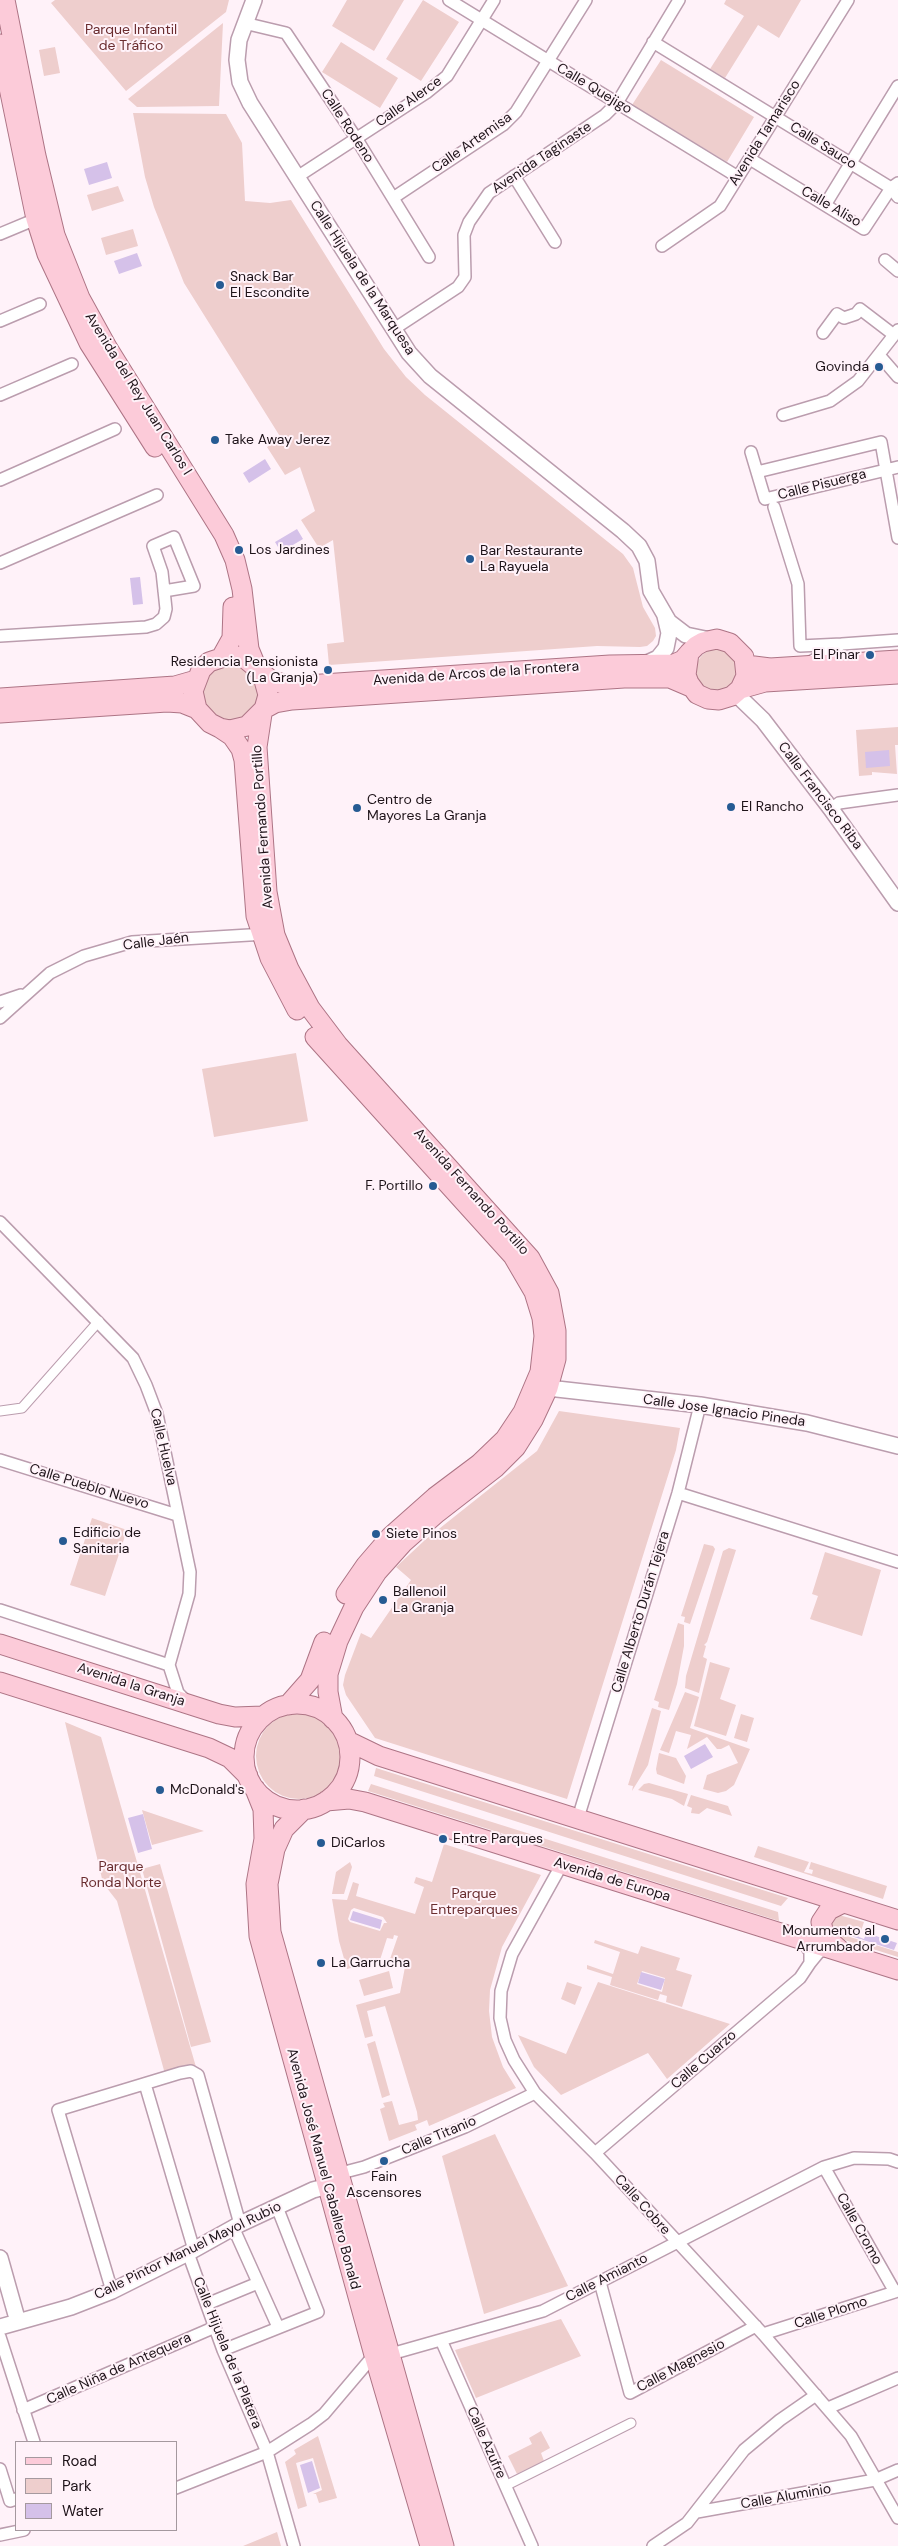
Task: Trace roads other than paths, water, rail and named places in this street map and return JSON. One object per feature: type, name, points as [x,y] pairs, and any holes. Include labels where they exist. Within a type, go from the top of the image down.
[{"type":"main road","name":"Avenida del Rey Juan Carlos I","points":[[5,0],[36,156],[54,231],[80,298],[107,347],[224,535],[234,560],[242,589],[249,649],[259,670]]},
{"type":"main road","name":"Avenida del Rey Juan Carlos I","points":[[0,44],[36,219],[63,291],[89,342],[206,525],[220,555],[230,586],[234,615],[232,638],[222,656]]},
{"type":"main road","name":"Avenida de Arcos de la Frontera","points":[[222,656],[243,657],[272,681],[292,686],[610,665],[674,664],[683,660],[696,646],[710,640]]},
{"type":"main road","points":[[710,640],[730,643],[738,649],[746,665],[746,676],[738,691]]},
{"type":"main road","points":[[689,653],[686,675],[691,687]]},
{"type":"main road","points":[[197,709],[193,691],[196,680],[209,662],[222,656]]},
{"type":"main road","points":[[746,665],[770,668],[898,660]]},
{"type":"main road","points":[[259,670],[268,694],[263,711]]},
{"type":"main road","name":"Avenida de Arcos de la Frontera","points":[[220,728],[239,729],[255,721],[263,711],[275,703],[292,700],[624,678],[670,678],[691,687],[697,694],[708,699],[725,699],[738,691],[765,682],[898,674]]},
{"type":"main road","points":[[0,698],[175,686],[196,680]]},
{"type":"main road","points":[[0,713],[167,702],[182,703],[197,709],[210,724],[220,728]]},
{"type":"main road","name":"Avenida Fernando Portillo","points":[[263,711],[256,746],[268,934],[299,989],[333,1039],[520,1243],[541,1274],[549,1293],[556,1330],[556,1359],[548,1388],[524,1434],[505,1459],[414,1533],[388,1558],[366,1587],[345,1623],[329,1666],[327,1683],[333,1718]]},
{"type":"main road","name":"Avenida Fernando Portillo","points":[[220,728],[232,736],[241,749],[244,760],[253,888],[281,983],[323,1047],[520,1265],[534,1292],[542,1318],[544,1336],[540,1372],[526,1405],[505,1439],[479,1464],[416,1513],[366,1564],[348,1591],[330,1625],[310,1680],[288,1705]]},
{"type":"main road","name":"Avenida la Granja","points":[[0,1644],[236,1717],[263,1716]]},
{"type":"main road","points":[[0,1682],[209,1748],[230,1758],[252,1783]]},
{"type":"main road","points":[[252,1783],[244,1764],[247,1737],[263,1716],[288,1705],[312,1706],[333,1718],[348,1741],[379,1756],[898,1920]]},
{"type":"main road","name":"Avenida de Europa","points":[[326,1801],[334,1794],[346,1776],[350,1755],[348,1741]]},
{"type":"main road","name":"Avenida de Europa","points":[[252,1783],[265,1799],[277,1806],[290,1809],[304,1809],[326,1801],[349,1799],[365,1802],[898,1970]]},
{"type":"main road","name":"Avenida José Manuel Caballero Bonald","points":[[252,1783],[263,1810],[264,1838],[256,1884],[259,1936],[335,2180]]},
{"type":"main road","name":"Avenida José Manuel Caballero Bonald","points":[[304,1809],[284,1828],[275,1849],[268,1884],[268,1907],[272,1932],[430,2546]]},
{"type":"main road","points":[[835,1950],[825,1937],[821,1922],[829,1910],[843,1902]]},
{"type":"main road","name":"Avenida José Manuel Caballero Bonald","points":[[382,2354],[444,2546]]},
{"type":"street","name":"Calle Hijuela de la Marquesa","points":[[254,0],[239,40],[237,60],[240,82],[250,103],[409,353],[430,376],[619,527],[639,546],[647,561],[651,591],[689,653]]},
{"type":"street","name":"Calle Quejigo","points":[[449,0],[738,177]]},
{"type":"street","name":"Calle Alerce","points":[[297,177],[426,93],[447,76],[494,0]]},
{"type":"street","name":"Calle Artemisa","points":[[393,198],[503,125],[516,112],[586,0]]},
{"type":"street","name":"Avenida Taginaste","points":[[394,329],[458,287],[465,277],[464,235],[469,222],[489,194],[606,115],[617,103],[679,0]]},
{"type":"street","name":"Avenida Tamarisco","points":[[662,246],[720,206],[848,0]]},
{"type":"street","name":"Calle Rodeno","points":[[244,23],[286,33],[356,138],[428,257]]},
{"type":"street","name":"Calle Sauco","points":[[653,42],[851,164],[896,189]]},
{"type":"street","points":[[826,205],[898,86]]},
{"type":"street","name":"Calle Aliso","points":[[750,158],[864,229],[896,189]]},
{"type":"street","points":[[514,176],[555,242]]},
{"type":"street","points":[[0,234],[36,219]]},
{"type":"street","points":[[885,260],[898,272]]},
{"type":"street","points":[[0,321],[40,304]]},
{"type":"street","points":[[783,415],[830,401],[858,381],[896,333],[860,309],[856,314],[844,318],[837,314],[823,333]]},
{"type":"street","points":[[879,355],[898,376]]},
{"type":"street","points":[[0,395],[72,364]]},
{"type":"street","points":[[0,480],[115,429]]},
{"type":"street","points":[[757,472],[881,442],[892,468],[898,538]]},
{"type":"street","name":"Calle Pisuerga","points":[[751,452],[765,499],[892,468]]},
{"type":"street","points":[[0,563],[157,495]]},
{"type":"street","points":[[774,507],[798,584],[800,646],[898,640]]},
{"type":"street","points":[[0,636],[146,628],[156,624],[164,617],[166,609],[164,591],[162,572],[153,546],[174,537],[194,586],[164,591]]},
{"type":"street","name":"Calle Hijuela de la Marquesa","points":[[665,616],[674,627],[686,634],[710,640]]},
{"type":"street","name":"Calle Hijuela de la Marquesa","points":[[645,664],[658,658],[666,648],[669,633],[665,616]]},
{"type":"street","points":[[802,666],[842,644]]},
{"type":"street","name":"Calle Francisco Riba","points":[[738,691],[763,720],[831,808],[898,903]]},
{"type":"street","points":[[831,808],[839,803],[898,795]]},
{"type":"street","name":"Calle Jaén","points":[[0,1018],[50,973],[84,956],[132,942],[268,934]]},
{"type":"street","points":[[0,1002],[25,994]]},
{"type":"street","name":"Calle Huelva","points":[[0,1222],[98,1320],[133,1358],[146,1385],[157,1414],[190,1572],[189,1594],[169,1665]]},
{"type":"street","points":[[0,1411],[22,1408],[98,1320]]},
{"type":"street","name":"Calle Jose Ignacio Pineda","points":[[548,1388],[700,1405],[807,1423],[898,1446]]},
{"type":"street","name":"Calle Alberto Durán Tejera","points":[[578,1818],[678,1493],[700,1405]]},
{"type":"street","name":"Calle Pueblo Nuevo","points":[[0,1460],[178,1515]]},
{"type":"street","points":[[678,1493],[898,1562]]},
{"type":"street","points":[[0,1610],[169,1665],[178,1693],[189,1704]]},
{"type":"street","name":"Calle Cobre","points":[[562,1864],[512,1954],[501,1991],[500,2018],[505,2040],[514,2060],[535,2093],[595,2153],[676,2243],[760,2330],[828,2408],[851,2436],[898,2518]]},
{"type":"street","points":[[802,1940],[810,1952],[810,1963]]},
{"type":"street","name":"Calle Cuarzo","points":[[595,2153],[800,1978],[819,1952],[835,1950]]},
{"type":"street","points":[[112,2291],[58,2110],[191,2071],[198,2075],[237,2225],[258,2283],[278,2327]]},
{"type":"street","name":"Calle Hijuela de la Platera","points":[[145,2084],[207,2304],[224,2350],[267,2452],[294,2546]]},
{"type":"street","name":"Calle Titanio","points":[[335,2180],[465,2127],[535,2093]]},
{"type":"street","name":"Calle Amianto","points":[[382,2354],[441,2340],[543,2311],[824,2167],[854,2158],[889,2159],[898,2162]]},
{"type":"street","name":"Calle Cromo","points":[[824,2167],[896,2291]]},
{"type":"street","name":"Calle Pintor Manuel Mayol Rubio","points":[[0,2327],[71,2307],[112,2291],[191,2251],[237,2225],[335,2180]]},
{"type":"street","points":[[224,2350],[318,2312],[277,2206]]},
{"type":"street","points":[[0,2258],[18,2322]]},
{"type":"street","name":"Calle Magnesio","points":[[600,2282],[630,2394],[760,2330]]},
{"type":"street","points":[[207,2304],[258,2283]]},
{"type":"street","name":"Calle Plomo","points":[[760,2330],[896,2291]]},
{"type":"street","name":"Calle Niña de Antequera","points":[[24,2410],[215,2327]]},
{"type":"street","points":[[0,2336],[34,2441]]},
{"type":"street","name":"Calle Azufre","points":[[441,2340],[532,2546]]},
{"type":"street","points":[[178,2487],[267,2452],[324,2414],[382,2354]]},
{"type":"street","points":[[828,2408],[898,2378]]},
{"type":"street","points":[[653,2546],[671,2536],[697,2512],[744,2450],[780,2420],[816,2395]]},
{"type":"street","points":[[505,2486],[631,2423]]},
{"type":"street","points":[[0,2469],[10,2501],[15,2499]]},
{"type":"street","name":"Calle Aluminio","points":[[697,2512],[875,2480],[898,2470]]},
{"type":"street","points":[[0,2535],[19,2531]]},
{"type":"water","points":[[107,162],[112,178],[89,185],[84,169]]},
{"type":"water","points":[[137,253],[142,266],[119,274],[114,261]]},
{"type":"water","points":[[265,459],[271,469],[249,483],[243,473]]},
{"type":"water","points":[[297,529],[303,539],[281,552],[275,542]]},
{"type":"water","points":[[140,577],[143,604],[133,605],[130,578]]},
{"type":"water","points":[[889,750],[890,766],[866,768],[865,752]]},
{"type":"water","points":[[705,1744],[713,1757],[691,1769],[684,1756]]},
{"type":"water","points":[[143,1814],[152,1849],[138,1853],[128,1818]]},
{"type":"water","points":[[353,1911],[382,1920],[380,1929],[350,1920]]},
{"type":"water","points":[[853,1929],[861,1931],[859,1932],[859,1937],[864,1939],[866,1934],[874,1937],[867,1933],[897,1943],[894,1950],[851,1936]]},
{"type":"water","points":[[641,1972],[665,1979],[661,1990],[638,1983]]},
{"type":"water","points":[[312,2461],[320,2488],[308,2493],[300,2465]]},
{"type":"place","name":"Snack Bar El Escondite","points":[[220,285]]},
{"type":"place","name":"Govinda","points":[[879,367]]},
{"type":"place","name":"Take Away Jerez","points":[[215,440]]},
{"type":"place","name":"Los Jardines","points":[[239,550]]},
{"type":"place","name":"Bar Restaurante La Rayuela","points":[[470,559]]},
{"type":"place","name":"El Pinar","points":[[870,655]]},
{"type":"place","name":"Residencia Pensionista (La Granja)","points":[[328,670]]},
{"type":"place","name":"El Rancho","points":[[731,807]]},
{"type":"place","name":"Centro de Mayores La Granja","points":[[357,808]]},
{"type":"place","name":"F. Portillo","points":[[433,1186]]},
{"type":"place","name":"Siete Pinos","points":[[376,1534]]},
{"type":"place","name":"Edificio de Sanitaria","points":[[63,1541]]},
{"type":"place","name":"Ballenoil La Granja","points":[[383,1600]]},
{"type":"place","name":"McDonald's","points":[[160,1790]]},
{"type":"place","name":"Entre Parques","points":[[443,1839]]},
{"type":"place","name":"DiCarlos","points":[[321,1843]]},
{"type":"place","name":"Monumento al Arrumbador","points":[[885,1939]]},
{"type":"place","name":"La Garrucha","points":[[321,1963]]},
{"type":"place","name":"Fain Ascensores","points":[[384,2161]]},
{"type":"park label","name":"Parque Infantil de Tráfico","points":[[131,38]]},
{"type":"park label","name":"Parque Ronda Norte","points":[[121,1875]]},
{"type":"park label","name":"Parque Entreparques","points":[[474,1902]]}]
